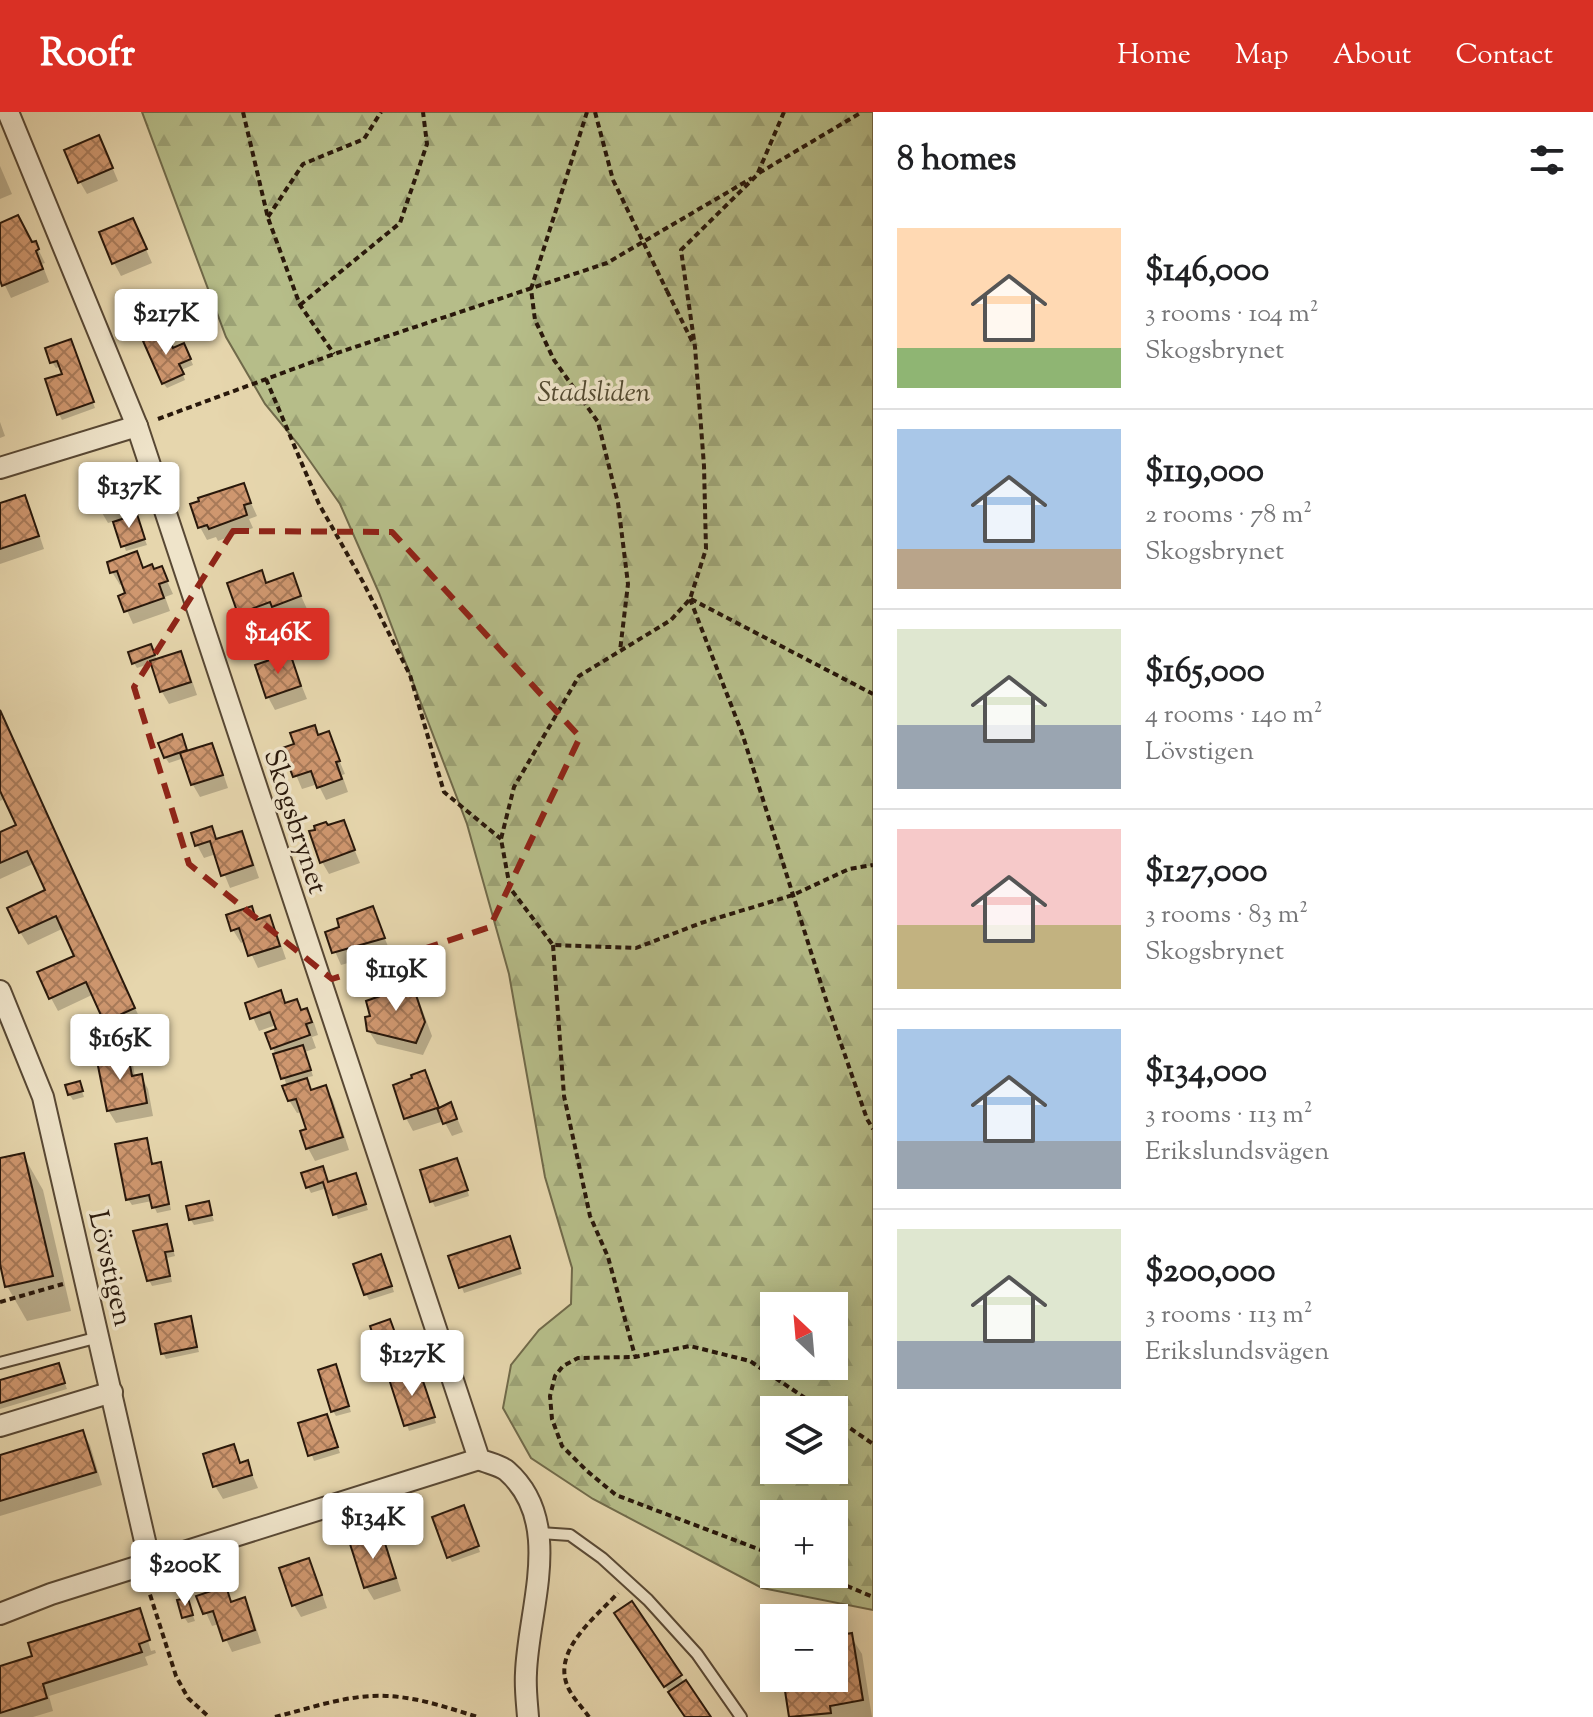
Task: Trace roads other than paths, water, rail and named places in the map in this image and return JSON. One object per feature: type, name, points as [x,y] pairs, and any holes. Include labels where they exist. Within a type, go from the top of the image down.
[{"type":"street","name":"Skogsbrynet","points":[[8,112],[137,426],[479,1459]]},
{"type":"street","points":[[0,468],[137,426]]},
{"type":"street","name":"Lövstigen","points":[[0,991],[43,1097],[150,1563]]},
{"type":"street","points":[[0,1426],[112,1392]]},
{"type":"street","points":[[0,1614],[51,1594],[479,1459],[506,1470],[526,1497],[540,1533],[537,1595],[526,1672],[528,1717]]},
{"type":"lane","points":[[0,1363],[99,1337]]},
{"type":"lane","points":[[540,1533],[570,1535],[628,1582],[697,1654],[741,1717]]},
{"type":"park label","name":"Stadsliden","points":[[594,391]]}]
